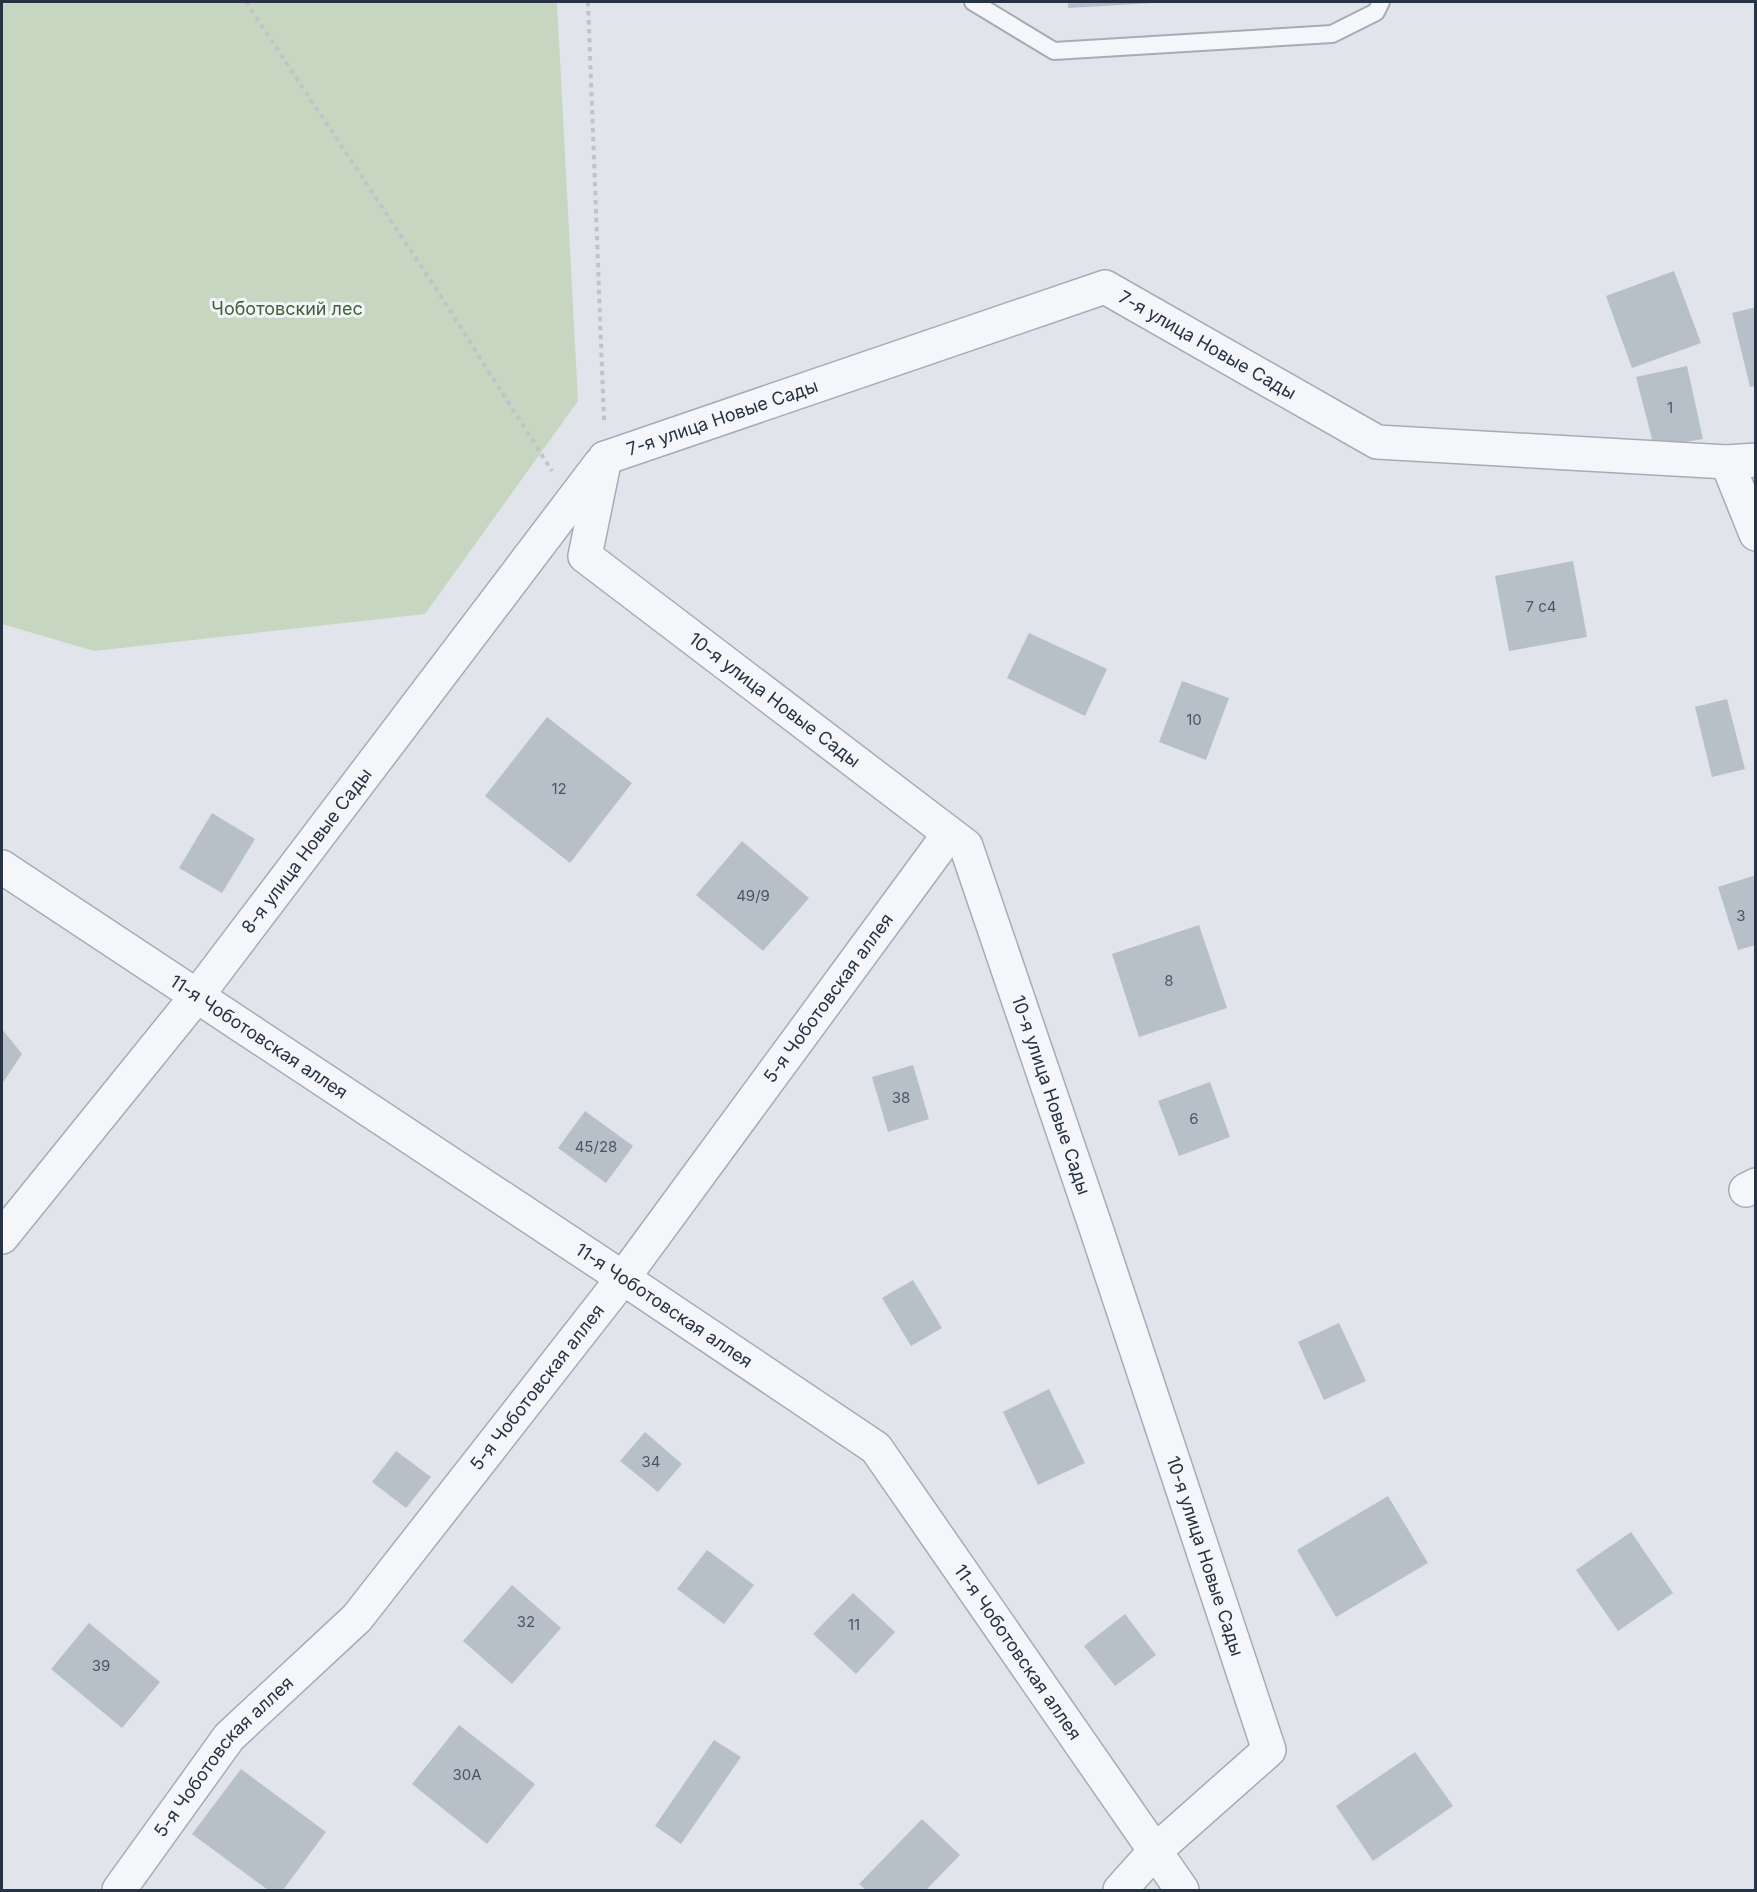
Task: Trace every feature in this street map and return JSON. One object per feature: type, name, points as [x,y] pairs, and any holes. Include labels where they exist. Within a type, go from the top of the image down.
[{"type":"street","name":"7-я улица Новые Сады","points":[[605,458],[1105,287],[1377,442],[1741,461]]},
{"type":"street","name":"8-я улица Новые Сады","points":[[2,1237],[196,997],[605,458]]},
{"type":"street","name":"10-я улица Новые Сады","points":[[605,458],[585,556],[966,846],[1096,1228],[1269,1750],[1155,1851]]},
{"type":"street","points":[[1741,461],[1755,534]]},
{"type":"street","name":"5-я Чоботовская аллея","points":[[119,1890],[229,1737],[357,1618],[623,1278],[949,834]]},
{"type":"street","name":"11-я Чоботовская аллея","points":[[2,867],[876,1448],[1182,1890]]},
{"type":"street","points":[[1120,1890],[1155,1851]]},
{"type":"lane","points":[[973,2],[1054,51],[1332,34],[1376,12],[1381,2]]},
{"type":"lane","points":[[1001,2],[1003,19]]},
{"type":"path","points":[[246,2],[435,287],[572,501]]},
{"type":"path","points":[[588,2],[605,458]]},
{"type":"green space","name":"Чоботовский лес","points":[[2,2],[557,2],[578,401],[425,614],[94,651],[2,624]]},
{"type":"building","points":[[1068,2],[1154,2],[1154,3],[1068,8]]},
{"type":"building","points":[[1674,271],[1701,343],[1632,368],[1606,296]]},
{"type":"building","points":[[1756,307],[1756,386],[1750,387],[1732,313]]},
{"type":"building","points":[[1687,366],[1703,439],[1654,447],[1636,377]]},
{"type":"building","points":[[1573,561],[1587,637],[1509,651],[1495,576]]},
{"type":"building","points":[[1029,633],[1107,669],[1085,716],[1007,678]]},
{"type":"building","points":[[1182,681],[1229,698],[1206,760],[1159,742]]},
{"type":"building","points":[[1727,699],[1745,769],[1712,777],[1695,707]]},
{"type":"building","points":[[547,717],[632,783],[570,863],[485,796]]},
{"type":"building","points":[[212,813],[255,839],[222,893],[179,868]]},
{"type":"building","points":[[742,841],[809,898],[763,951],[696,895]]},
{"type":"building","points":[[1756,875],[1756,945],[1738,950],[1718,887]]},
{"type":"building","points":[[1199,925],[1227,1008],[1139,1037],[1112,954]]},
{"type":"building","points":[[2,1029],[22,1054],[2,1084]]},
{"type":"building","points":[[913,1065],[929,1119],[888,1132],[872,1077]]},
{"type":"building","points":[[1210,1082],[1230,1137],[1179,1156],[1158,1101]]},
{"type":"building","points":[[585,1111],[633,1146],[606,1183],[558,1148]]},
{"type":"building","points":[[913,1280],[942,1328],[911,1346],[882,1298]]},
{"type":"building","points":[[1339,1323],[1366,1381],[1324,1400],[1298,1342]]},
{"type":"building","points":[[1049,1389],[1085,1463],[1038,1485],[1003,1412]]},
{"type":"building","points":[[645,1432],[682,1464],[658,1492],[620,1461]]},
{"type":"building","points":[[396,1451],[431,1477],[406,1508],[372,1482]]},
{"type":"building","points":[[1388,1496],[1428,1563],[1336,1617],[1297,1550]]},
{"type":"building","points":[[1631,1532],[1673,1593],[1618,1631],[1576,1570]]},
{"type":"building","points":[[707,1550],[754,1585],[724,1624],[677,1589]]},
{"type":"building","points":[[512,1585],[561,1628],[512,1684],[463,1641]]},
{"type":"building","points":[[853,1593],[895,1632],[856,1674],[813,1634]]},
{"type":"building","points":[[1125,1614],[1156,1655],[1115,1686],[1084,1646]]},
{"type":"building","points":[[89,1623],[160,1682],[122,1728],[51,1669]]},
{"type":"building","points":[[459,1725],[535,1784],[487,1844],[412,1784]]},
{"type":"building","points":[[714,1740],[741,1757],[681,1844],[655,1826]]},
{"type":"building","points":[[1415,1752],[1453,1806],[1373,1861],[1336,1806]]},
{"type":"building","points":[[241,1769],[326,1832],[283,1890],[268,1890],[192,1834]]},
{"type":"building","points":[[922,1819],[960,1855],[926,1890],[866,1890],[859,1884]]}]
